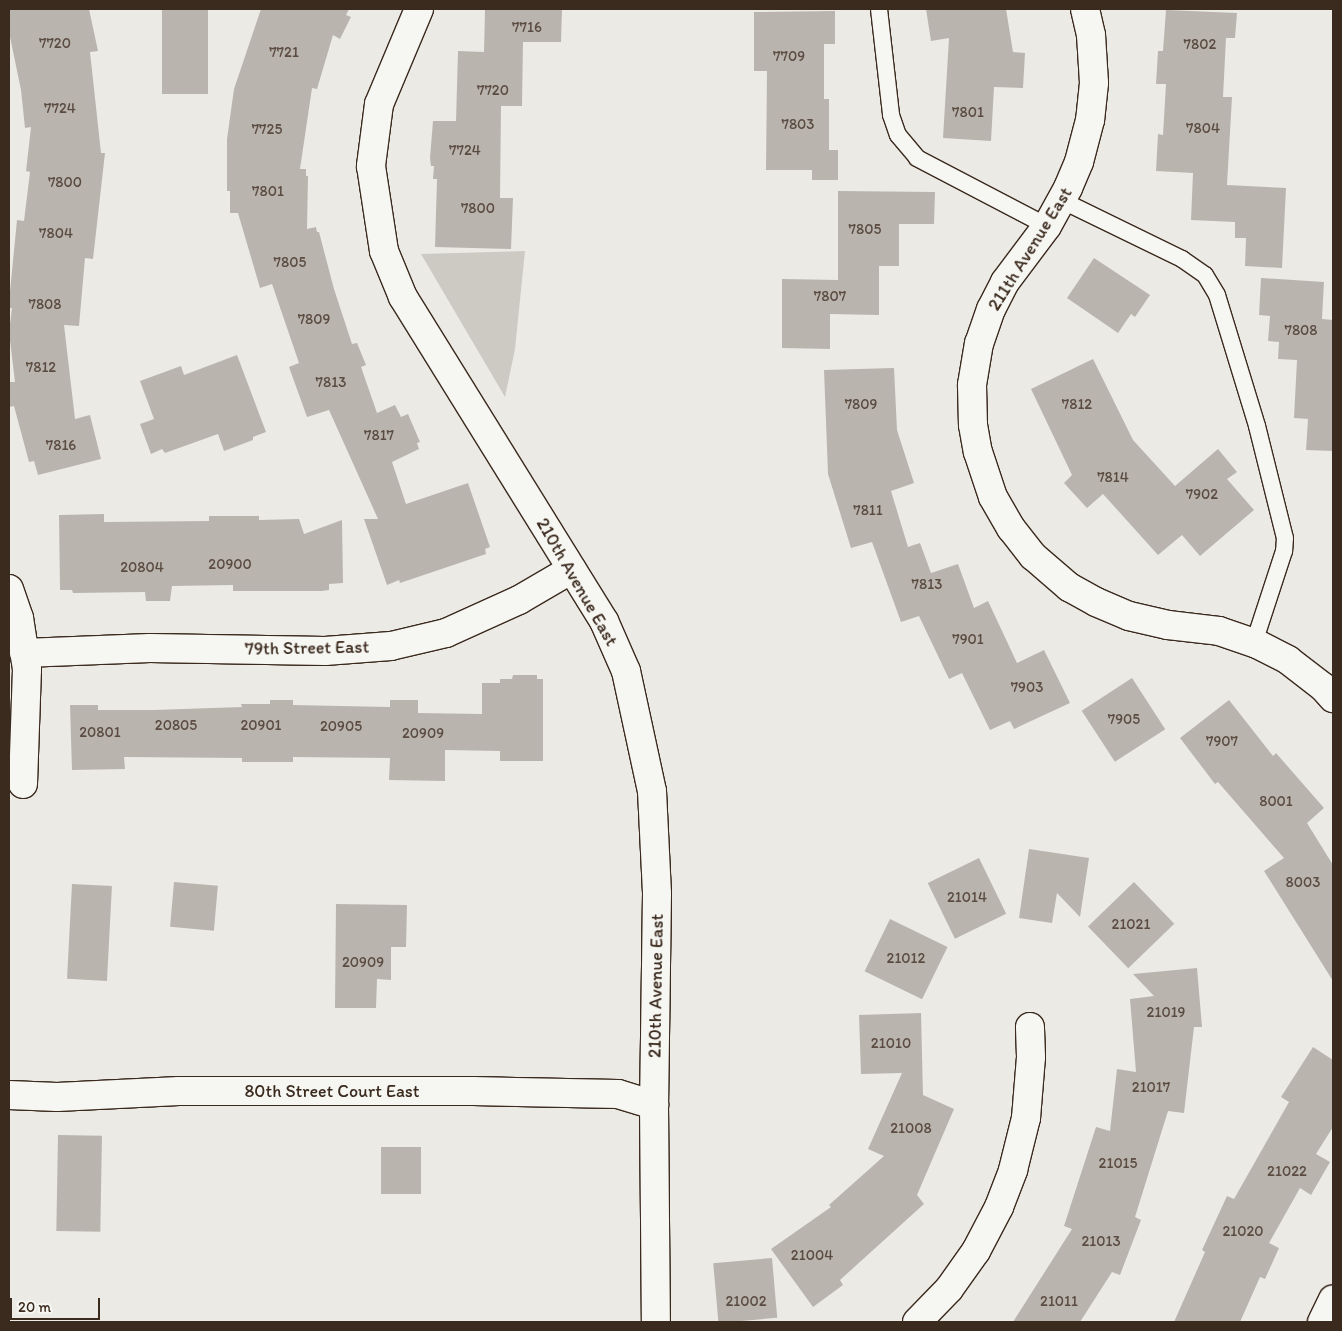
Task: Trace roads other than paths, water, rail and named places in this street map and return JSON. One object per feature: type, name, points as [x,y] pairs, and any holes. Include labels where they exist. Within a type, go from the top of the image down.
[{"type":"street","name":"210th Avenue East","points":[[419,9],[379,104],[371,166],[384,251],[403,297],[604,621],[626,671],[652,791],[657,894],[654,1105],[656,1322]]},
{"type":"street","name":"211th Avenue East","points":[[1085,9],[1091,35],[1094,83],[1090,120],[1079,162],[1047,226],[1005,282],[991,309],[979,343],[972,385],[973,425],[978,452],[993,497],[1011,528],[1033,556],[1069,587],[1096,602],[1129,616],[1168,625],[1219,632],[1254,643],[1288,660],[1323,686],[1333,698]]},
{"type":"street","name":"79th Street East","points":[[24,653],[150,648],[325,651],[391,646],[446,633],[519,600],[572,569]]},
{"type":"street","points":[[9,589],[19,618],[27,669],[23,784]]},
{"type":"street","points":[[916,1322],[950,1289],[976,1252],[999,1207],[1013,1170],[1026,1118],[1031,1058],[1030,1027]]},
{"type":"street","name":"80th Street Court East","points":[[9,1095],[57,1097],[179,1091],[473,1090],[618,1094],[654,1105]]},
{"type":"street","points":[[1322,1322],[1333,1299]]},
{"type":"lane","points":[[879,9],[891,115],[898,135],[917,158],[1047,226]]},
{"type":"lane","points":[[1061,200],[1182,259],[1205,275],[1217,295],[1257,426],[1285,538],[1284,550],[1254,643]]}]
